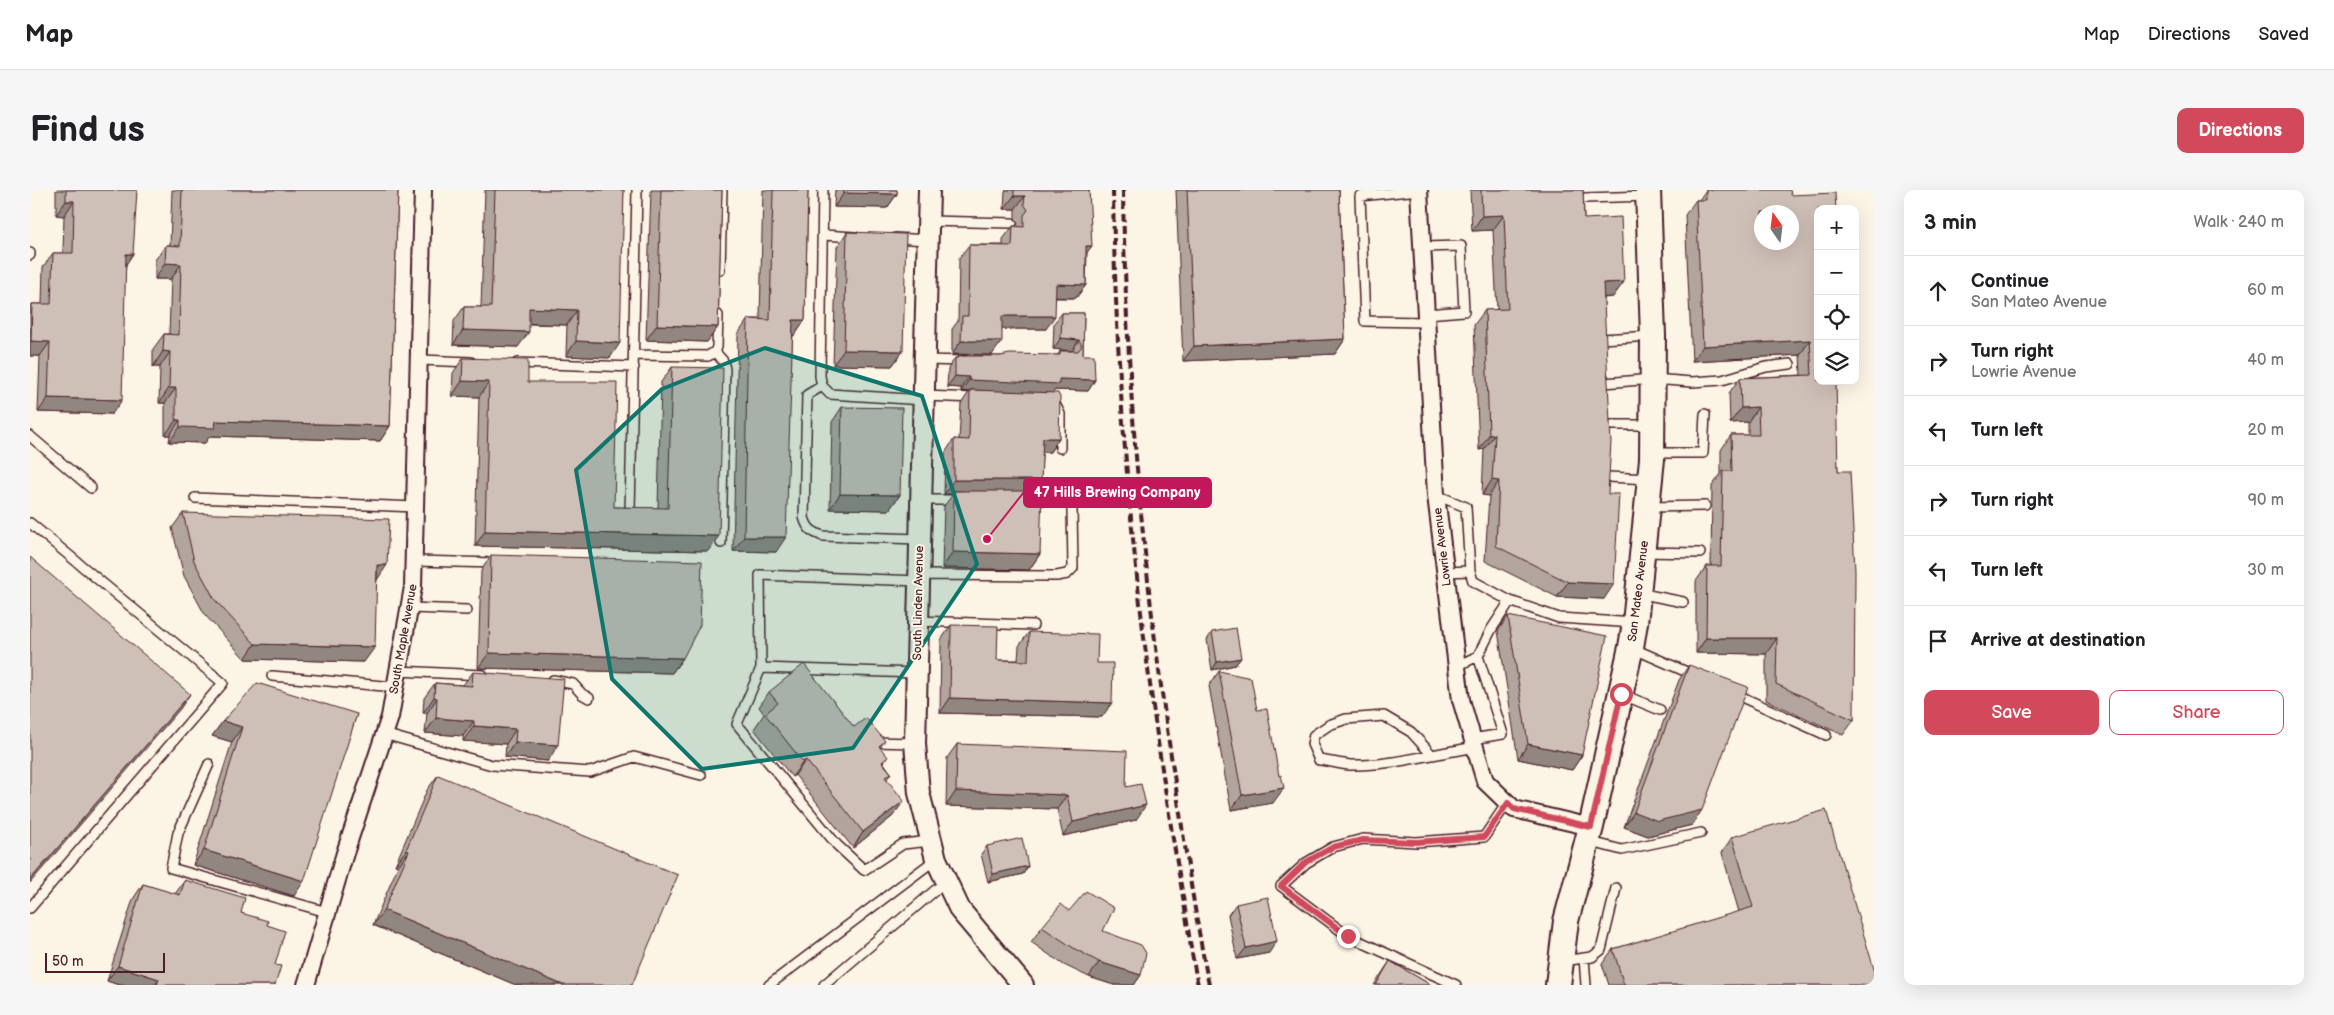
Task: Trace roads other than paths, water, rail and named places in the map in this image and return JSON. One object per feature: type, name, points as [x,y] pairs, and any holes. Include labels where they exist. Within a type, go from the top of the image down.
[{"type":"main road","name":"San Mateo Avenue","points":[[1558,985],[1566,921],[1589,834],[1635,623],[1650,479],[1653,425],[1653,336],[1649,193]]},
{"type":"street","name":"South Maple Avenue","points":[[306,985],[327,912],[384,734],[397,679],[410,608],[416,507],[424,190]]},
{"type":"street","name":"South Linden Avenue","points":[[929,190],[915,743],[919,793],[933,850],[960,910],[1023,985]]},
{"type":"street","name":"Lowrie Avenue","points":[[1419,190],[1436,495],[1460,700],[1485,781],[1514,809],[1589,834]]},
{"type":"lane","points":[[630,512],[637,190]]},
{"type":"lane","points":[[719,278],[722,190]]},
{"type":"lane","points":[[824,190],[820,376],[822,386],[830,394],[924,398],[983,398]]},
{"type":"lane","points":[[1419,190],[1360,196],[1365,321],[1426,318],[1464,311],[1461,246],[1422,247]]},
{"type":"lane","points":[[1585,198],[1649,193]]},
{"type":"lane","points":[[889,238],[928,230],[1012,223]]},
{"type":"lane","points":[[823,235],[861,237]]},
{"type":"lane","points":[[718,308],[715,352],[725,369],[721,543]]},
{"type":"lane","points":[[1653,336],[1600,339],[1604,383],[1653,379],[1692,382],[1722,380],[1766,367],[1790,364]]},
{"type":"lane","points":[[634,356],[708,356],[715,352]]},
{"type":"lane","points":[[420,360],[478,362]]},
{"type":"lane","points":[[924,360],[973,361]]},
{"type":"lane","points":[[508,363],[634,367]]},
{"type":"lane","points":[[822,386],[807,395],[804,517],[806,525],[811,532],[823,536],[920,539]]},
{"type":"lane","points":[[1042,400],[1052,401],[1058,408],[1060,448]]},
{"type":"lane","points":[[1652,453],[1703,453],[1705,414]]},
{"type":"lane","points":[[1605,424],[1653,425]]},
{"type":"lane","points":[[30,436],[91,488]]},
{"type":"lane","points":[[1608,477],[1650,479]]},
{"type":"lane","points":[[1436,495],[1466,507],[1470,570],[1473,581],[1510,601],[1559,618],[1635,623]]},
{"type":"lane","points":[[195,498],[416,507]]},
{"type":"lane","points":[[921,500],[969,500]]},
{"type":"lane","points":[[933,850],[903,844],[864,870],[838,845],[737,724],[761,668],[760,574],[919,578],[1057,576],[1067,574],[1073,568],[1072,508],[1066,500],[1017,500]]},
{"type":"lane","points":[[1647,507],[1705,506]]},
{"type":"lane","points":[[30,523],[223,682],[30,908]]},
{"type":"lane","points":[[1642,552],[1700,553]]},
{"type":"lane","points":[[414,561],[503,563]]},
{"type":"lane","points":[[1445,572],[1470,570]]},
{"type":"lane","points":[[1638,593],[1683,602]]},
{"type":"lane","points":[[1456,666],[1478,656],[1491,630],[1510,601]]},
{"type":"lane","points":[[410,608],[467,610]]},
{"type":"lane","points":[[918,621],[1033,625]]},
{"type":"lane","points":[[1631,647],[1709,682]]},
{"type":"lane","points":[[1432,755],[1411,732],[1384,716],[1346,719],[1329,724],[1314,734],[1312,744],[1319,760],[1349,765],[1398,761],[1432,755],[1503,734],[1478,656]]},
{"type":"lane","points":[[761,668],[917,673]]},
{"type":"lane","points":[[272,676],[397,679],[491,675]]},
{"type":"lane","points":[[548,679],[573,684],[582,694],[589,698]]},
{"type":"lane","points":[[1727,690],[1826,735]]},
{"type":"lane","points":[[1621,694],[1660,710]]},
{"type":"lane","points":[[384,734],[492,765],[590,772],[634,757],[701,775]]},
{"type":"lane","points":[[873,742],[915,743]]},
{"type":"lane","points":[[209,764],[178,833],[171,868],[327,912]]},
{"type":"lane","points":[[1456,985],[1348,936],[1281,886],[1306,862],[1333,847],[1363,840],[1416,842],[1484,837],[1508,803]]},
{"type":"lane","points":[[1589,834],[1622,850],[1701,833]]},
{"type":"lane","points":[[769,985],[933,850]]},
{"type":"lane","points":[[824,985],[946,881]]},
{"type":"lane","points":[[1560,961],[1592,957],[1601,950],[1616,888]]},
{"type":"lane","points":[[1584,958],[1586,985]]},
{"type":"railway","points":[[1113,190],[1119,362],[1132,533],[1165,789],[1198,985]]},
{"type":"railway","points":[[1123,190],[1128,345],[1133,422],[1148,577],[1167,730],[1209,985]]},
{"type":"place","name":"47 Hills Brewing Company","points":[[987,539]]}]
